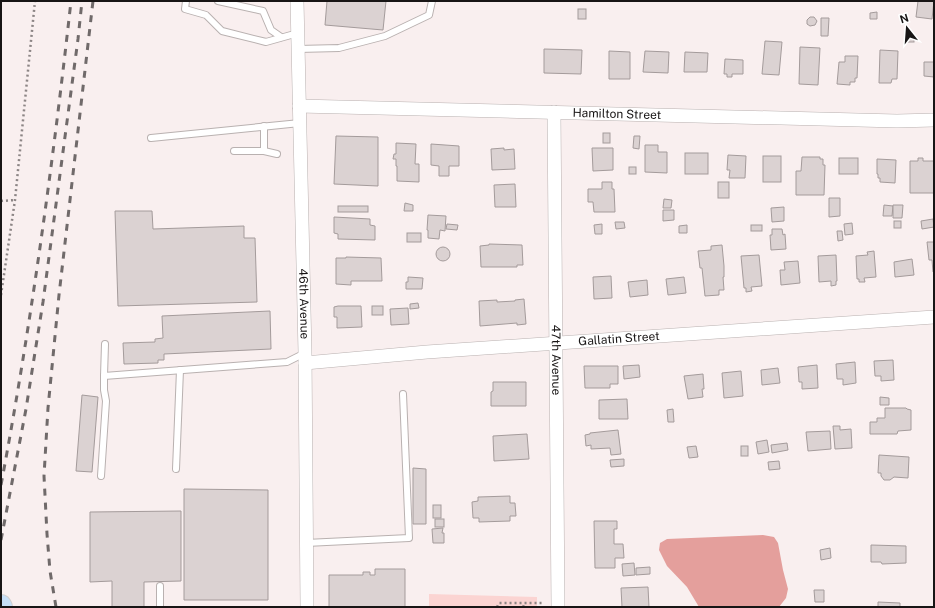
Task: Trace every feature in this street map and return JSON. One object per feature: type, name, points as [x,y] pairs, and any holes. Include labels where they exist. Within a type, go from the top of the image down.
[{"type":"street","name":"46th Avenue","points":[[297,1],[305,358],[307,607]]},
{"type":"street","name":"Hamilton Street","points":[[299,106],[897,121],[934,120]]},
{"type":"street","name":"47th Avenue","points":[[554,112],[558,605]]},
{"type":"street","name":"Gallatin Street","points":[[305,358],[556,343],[934,317]]},
{"type":"lane","points":[[186,1],[185,9],[206,16],[222,32],[266,42],[298,32]]},
{"type":"lane","points":[[218,1],[263,11],[271,30],[281,37]]},
{"type":"lane","points":[[298,49],[339,48],[385,36],[429,15],[432,1]]},
{"type":"lane","points":[[151,138],[300,123]]},
{"type":"lane","points":[[264,126],[264,151]]},
{"type":"lane","points":[[234,151],[264,151],[278,154]]},
{"type":"lane","points":[[101,476],[106,401],[104,390],[105,344]]},
{"type":"lane","points":[[104,376],[287,362],[305,358]]},
{"type":"lane","points":[[176,469],[180,370]]},
{"type":"lane","points":[[306,543],[409,538],[403,394]]},
{"type":"lane","points":[[160,586],[160,607]]},
{"type":"path","points":[[1,295],[15,200],[35,1]]},
{"type":"path","points":[[1,201],[15,200]]},
{"type":"path","points":[[497,607],[499,603],[558,605]]},
{"type":"path","points":[[523,607],[525,603]]},
{"type":"shaded area","points":[[763,535],[774,537],[778,543],[788,589],[786,598],[779,607],[699,607],[687,587],[667,566],[659,550],[660,543],[667,539]]},
{"type":"shaded area","points":[[429,594],[537,597],[537,607],[429,607]]},
{"type":"building","points":[[327,1],[386,1],[383,30],[325,25]]},
{"type":"building","points":[[918,1],[934,1],[932,19],[916,17]]},
{"type":"building","points":[[578,9],[586,9],[586,19],[578,19]]},
{"type":"building","points":[[877,12],[877,19],[870,19],[870,13]]},
{"type":"building","points":[[810,17],[814,17],[817,21],[815,25],[810,26],[807,24],[807,20]]},
{"type":"building","points":[[821,18],[829,18],[828,36],[821,36]]},
{"type":"building","points":[[905,35],[914,35],[914,42],[905,42]]},
{"type":"building","points":[[765,41],[782,42],[779,75],[762,74]]},
{"type":"building","points":[[800,47],[820,48],[818,85],[799,84]]},
{"type":"building","points":[[544,49],[582,50],[581,74],[544,73]]},
{"type":"building","points":[[880,50],[898,51],[897,79],[892,79],[891,83],[879,83]]},
{"type":"building","points":[[609,51],[630,52],[630,79],[609,79]]},
{"type":"building","points":[[645,51],[669,52],[668,73],[643,72]]},
{"type":"building","points":[[685,52],[708,53],[707,72],[684,72]]},
{"type":"building","points":[[845,56],[858,56],[857,78],[855,78],[855,82],[850,82],[850,85],[837,84],[839,62],[845,62]]},
{"type":"building","points":[[725,59],[743,60],[743,74],[732,74],[732,77],[727,77],[727,74],[724,74]]},
{"type":"building","points":[[924,62],[934,62],[934,77],[924,76]]},
{"type":"building","points":[[603,133],[610,133],[610,143],[603,143]]},
{"type":"building","points":[[336,136],[378,137],[378,186],[334,184]]},
{"type":"building","points":[[634,136],[640,136],[639,149],[633,148]]},
{"type":"building","points":[[396,143],[416,144],[415,164],[419,164],[419,182],[397,181],[396,159],[393,159],[394,154],[396,154]]},
{"type":"building","points":[[431,144],[459,146],[459,166],[449,166],[449,176],[439,176],[439,166],[431,165]]},
{"type":"building","points":[[645,145],[658,145],[658,152],[667,152],[667,173],[645,172]]},
{"type":"building","points":[[504,148],[504,150],[514,149],[515,169],[492,170],[491,149]]},
{"type":"building","points":[[592,148],[613,148],[613,170],[593,171]]},
{"type":"building","points":[[685,153],[708,153],[708,174],[685,174]]},
{"type":"building","points":[[728,155],[746,156],[745,178],[729,178],[730,170],[727,170]]},
{"type":"building","points":[[763,156],[781,156],[781,182],[763,182]]},
{"type":"building","points":[[802,157],[820,157],[820,159],[823,159],[823,165],[825,165],[824,195],[796,195],[796,171],[801,171]]},
{"type":"building","points":[[839,158],[858,158],[858,174],[839,174]]},
{"type":"building","points":[[918,158],[923,158],[923,161],[934,161],[934,193],[910,193],[910,161],[918,161]]},
{"type":"building","points":[[877,159],[896,160],[895,183],[880,182],[880,178],[878,178],[877,174]]},
{"type":"building","points":[[629,167],[636,167],[636,174],[629,174]]},
{"type":"building","points":[[602,182],[612,182],[612,189],[614,189],[615,212],[594,212],[593,202],[588,202],[588,189],[602,189]]},
{"type":"building","points":[[718,182],[729,182],[729,198],[718,198]]},
{"type":"building","points":[[515,184],[516,207],[495,207],[494,185]]},
{"type":"building","points":[[829,198],[840,198],[840,216],[829,217]]},
{"type":"building","points":[[664,199],[672,200],[671,208],[663,208]]},
{"type":"building","points":[[405,203],[413,205],[413,211],[404,211]]},
{"type":"building","points":[[884,205],[893,206],[892,216],[883,216]]},
{"type":"building","points":[[893,205],[903,205],[902,218],[893,218]]},
{"type":"building","points":[[338,206],[368,206],[368,212],[338,212]]},
{"type":"building","points":[[784,207],[784,221],[772,222],[771,208]]},
{"type":"building","points":[[663,210],[674,210],[674,220],[663,221]]},
{"type":"building","points":[[115,211],[152,211],[153,229],[244,226],[244,238],[255,238],[257,302],[118,306]]},
{"type":"building","points":[[428,215],[446,216],[445,231],[440,230],[439,239],[428,238]]},
{"type":"building","points":[[334,217],[370,219],[370,225],[375,226],[375,240],[338,239],[338,234],[334,233]]},
{"type":"building","points":[[933,219],[934,227],[922,229],[921,221]]},
{"type":"building","points":[[894,221],[901,221],[901,228],[894,228]]},
{"type":"building","points":[[615,222],[624,222],[625,228],[616,229]]},
{"type":"building","points":[[852,223],[853,234],[845,235],[844,224]]},
{"type":"building","points":[[447,224],[458,225],[457,230],[446,229]]},
{"type":"building","points":[[602,224],[602,234],[595,234],[594,225]]},
{"type":"building","points":[[687,225],[687,233],[679,233],[679,226]]},
{"type":"building","points":[[751,225],[762,225],[762,231],[751,231]]},
{"type":"building","points":[[772,229],[782,229],[783,235],[785,234],[786,249],[771,250],[770,235],[772,235]]},
{"type":"building","points":[[837,231],[842,231],[843,240],[838,241]]},
{"type":"building","points":[[407,233],[421,233],[421,242],[407,242]]},
{"type":"building","points":[[927,242],[934,242],[934,272],[932,260],[929,260]]},
{"type":"building","points":[[489,244],[522,245],[523,265],[517,265],[517,267],[481,267],[480,246]]},
{"type":"building","points":[[722,245],[724,290],[719,290],[719,295],[705,296],[702,268],[700,268],[698,251],[711,250],[711,246]]},
{"type":"building","points":[[443,247],[448,249],[450,254],[448,259],[443,261],[438,259],[436,254],[438,249]]},
{"type":"building","points":[[874,251],[876,277],[864,278],[865,282],[859,282],[859,279],[857,279],[856,256],[868,255],[867,252]]},
{"type":"building","points":[[759,255],[762,286],[751,287],[752,291],[746,292],[746,288],[744,288],[741,256]]},
{"type":"building","points":[[836,255],[836,285],[831,286],[831,281],[819,282],[818,256]]},
{"type":"building","points":[[336,258],[381,258],[382,281],[351,281],[351,285],[336,284]]},
{"type":"building","points":[[912,259],[914,275],[895,277],[894,262]]},
{"type":"building","points":[[798,261],[800,283],[781,285],[780,270],[785,270],[784,262]]},
{"type":"building","points":[[611,276],[612,298],[594,299],[593,277]]},
{"type":"building","points":[[408,277],[423,278],[422,289],[406,289]]},
{"type":"building","points":[[684,277],[686,293],[668,295],[666,279]]},
{"type":"building","points":[[647,280],[648,295],[630,297],[628,282]]},
{"type":"building","points":[[524,299],[526,324],[517,325],[517,323],[480,326],[479,301],[497,300],[497,302]]},
{"type":"building","points":[[418,303],[419,308],[410,309],[410,304]]},
{"type":"building","points":[[361,306],[362,327],[337,328],[337,317],[334,317],[334,307]]},
{"type":"building","points":[[372,306],[383,306],[383,315],[372,315]]},
{"type":"building","points":[[408,308],[409,324],[391,325],[390,309]]},
{"type":"building","points":[[270,311],[271,349],[164,354],[164,360],[158,360],[158,363],[124,364],[123,343],[155,342],[155,339],[163,338],[162,316]]},
{"type":"building","points":[[893,360],[894,380],[881,381],[881,376],[875,376],[874,361]]},
{"type":"building","points":[[855,362],[856,383],[843,385],[843,379],[837,379],[836,364]]},
{"type":"building","points":[[639,365],[640,377],[624,379],[623,366]]},
{"type":"building","points":[[817,365],[818,388],[802,389],[802,382],[799,382],[798,367]]},
{"type":"building","points":[[584,366],[618,366],[618,384],[610,384],[610,388],[585,388]]},
{"type":"building","points":[[778,368],[780,383],[762,385],[761,370]]},
{"type":"building","points":[[741,371],[743,396],[724,398],[722,373]]},
{"type":"building","points":[[703,374],[703,397],[688,399],[684,376]]},
{"type":"building","points":[[493,382],[526,382],[526,406],[491,406]]},
{"type":"building","points":[[82,395],[98,397],[92,472],[76,471]]},
{"type":"building","points":[[880,397],[889,398],[889,405],[880,405]]},
{"type":"building","points":[[627,399],[628,419],[599,419],[599,400]]},
{"type":"building","points":[[885,408],[906,408],[911,410],[911,430],[898,431],[897,434],[870,434],[870,422],[877,422],[877,418],[885,418]]},
{"type":"building","points":[[673,409],[674,422],[668,422],[667,410]]},
{"type":"building","points":[[833,426],[840,426],[840,430],[851,429],[852,448],[835,449]]},
{"type":"building","points":[[618,430],[621,454],[611,455],[610,448],[591,449],[591,445],[586,446],[585,435],[590,433]]},
{"type":"building","points":[[830,431],[831,449],[808,451],[806,432]]},
{"type":"building","points":[[527,434],[529,459],[494,461],[493,436]]},
{"type":"building","points":[[767,440],[769,452],[758,454],[756,442]]},
{"type":"building","points":[[787,443],[788,450],[772,453],[771,445]]},
{"type":"building","points":[[696,446],[698,457],[689,458],[687,447]]},
{"type":"building","points":[[741,446],[748,446],[748,456],[741,456]]},
{"type":"building","points":[[879,455],[909,457],[908,478],[894,477],[890,480],[884,480],[881,473],[878,473]]},
{"type":"building","points":[[624,459],[624,466],[611,467],[610,460]]},
{"type":"building","points":[[779,461],[780,469],[769,470],[768,462]]},
{"type":"building","points":[[413,468],[426,469],[426,524],[413,524]]},
{"type":"building","points":[[184,489],[268,490],[268,600],[184,600]]},
{"type":"building","points":[[510,496],[510,503],[515,503],[516,516],[510,516],[510,521],[479,522],[479,518],[473,518],[472,502],[478,501],[478,497]]},
{"type":"building","points":[[433,505],[441,505],[441,518],[433,518]]},
{"type":"building","points":[[181,511],[181,581],[144,582],[144,607],[112,607],[112,581],[90,582],[90,512]]},
{"type":"building","points":[[435,519],[444,519],[444,527],[435,527]]},
{"type":"building","points":[[594,521],[617,521],[617,529],[614,529],[614,544],[623,544],[624,558],[615,558],[615,568],[595,568]]},
{"type":"building","points":[[443,528],[442,533],[444,533],[444,543],[433,543],[432,529]]},
{"type":"building","points":[[871,545],[906,546],[906,563],[882,564],[881,562],[871,562]]},
{"type":"building","points":[[830,548],[831,558],[821,560],[820,550]]},
{"type":"building","points":[[634,563],[635,575],[623,576],[622,564]]},
{"type":"building","points":[[650,567],[650,574],[636,575],[636,568]]},
{"type":"building","points":[[375,569],[405,569],[405,607],[329,607],[329,575],[363,575],[363,572],[370,572],[370,575],[375,575]]},
{"type":"building","points":[[648,587],[649,607],[622,607],[621,588]]},
{"type":"building","points":[[814,590],[824,590],[824,602],[815,602]]},
{"type":"building","points":[[878,602],[900,603],[900,607],[878,607]]},
{"type":"railway","points":[[1,485],[32,304],[57,122],[71,1]]},
{"type":"railway","points":[[1,540],[26,409],[43,302],[82,1]]},
{"type":"railway","points":[[56,607],[50,571],[44,476],[48,408],[59,295],[93,1]]}]
